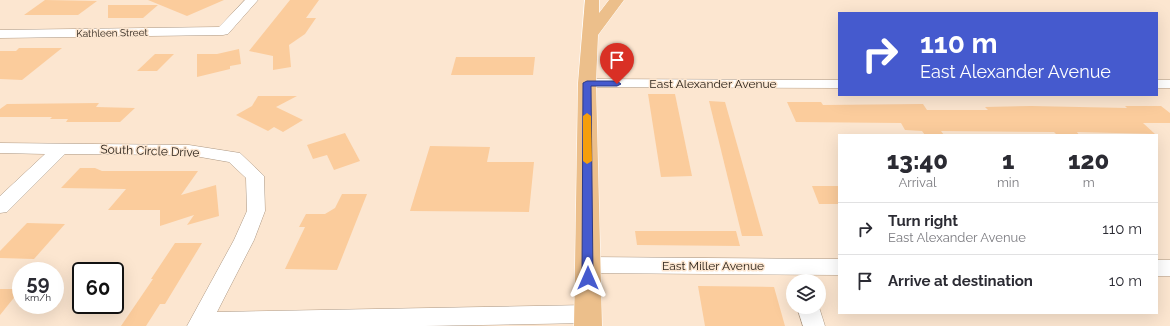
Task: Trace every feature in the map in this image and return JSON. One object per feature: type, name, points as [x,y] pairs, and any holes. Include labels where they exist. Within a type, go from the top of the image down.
[{"type":"main road","points":[[588,320],[587,83],[592,0]]},
{"type":"main road","points":[[590,35],[617,0]]},
{"type":"street","name":"Kathleen Street","points":[[0,34],[223,31],[252,0]]},
{"type":"street","name":"East Alexander Avenue","points":[[587,83],[838,84]]},
{"type":"street","points":[[1158,84],[1170,84]]},
{"type":"street","name":"South Circle Drive","points":[[0,148],[188,150],[234,157],[254,176],[256,211],[244,240],[200,323]]},
{"type":"street","points":[[0,207],[61,148]]},
{"type":"street","name":"East Miller Avenue","points":[[588,265],[797,274],[838,267]]},
{"type":"street","points":[[1158,268],[1170,268]]},
{"type":"street","points":[[810,314],[814,326]]},
{"type":"street","points":[[200,323],[588,320]]},
{"type":"building","points":[[45,0],[97,1],[78,15],[24,15]]},
{"type":"building","points":[[148,0],[224,0],[187,16]]},
{"type":"building","points":[[290,0],[319,0],[306,18],[316,18],[305,34],[289,45],[291,67],[273,70],[273,56],[249,51]]},
{"type":"building","points":[[108,5],[158,5],[143,18],[108,18]]},
{"type":"building","points":[[19,48],[62,48],[22,80],[0,79],[0,51],[16,51]]},
{"type":"building","points":[[239,49],[241,64],[230,66],[230,69],[197,77],[197,54],[217,54]]},
{"type":"building","points":[[155,54],[174,54],[157,71],[137,71]]},
{"type":"building","points":[[456,57],[535,57],[533,75],[451,75]]},
{"type":"building","points":[[648,94],[675,94],[692,176],[661,177]]},
{"type":"building","points":[[258,96],[297,96],[276,107],[303,120],[283,132],[274,127],[268,131],[236,115],[252,106]]},
{"type":"building","points":[[709,101],[725,102],[763,236],[742,236]]},
{"type":"building","points":[[787,102],[821,102],[823,105],[923,104],[927,110],[988,110],[985,107],[1031,106],[1127,108],[1125,106],[1161,106],[1170,113],[1170,123],[1143,123],[1155,134],[1077,132],[1078,134],[1056,134],[1054,132],[941,131],[943,134],[924,134],[922,131],[905,130],[901,123],[796,122]]},
{"type":"building","points":[[99,103],[96,107],[135,108],[120,122],[66,122],[68,119],[50,119],[52,117],[0,117],[0,109],[7,104]]},
{"type":"building","points":[[345,133],[360,161],[334,170],[327,155],[313,159],[307,145]]},
{"type":"building","points":[[430,146],[490,147],[487,162],[534,162],[529,212],[410,211]]},
{"type":"building","points":[[80,168],[95,168],[102,171],[198,171],[181,195],[216,185],[219,216],[187,225],[194,215],[160,226],[160,210],[108,210],[126,189],[61,188]]},
{"type":"building","points":[[812,186],[838,186],[838,204],[819,204]]},
{"type":"building","points":[[342,194],[367,194],[337,270],[285,269],[305,227],[299,227],[306,214],[325,214],[335,208]]},
{"type":"building","points":[[27,223],[65,224],[34,259],[0,258],[0,251]]},
{"type":"building","points":[[635,231],[736,231],[740,246],[637,245]]},
{"type":"building","points":[[175,243],[202,243],[165,304],[160,304],[146,326],[121,326],[153,279],[151,279]]},
{"type":"building","points":[[698,286],[774,287],[785,326],[705,326]]},
{"type":"building","points":[[0,289],[12,289],[12,300],[0,315]]},
{"type":"slow traffic","points":[[587,116],[587,161]]},
{"type":"route","points":[[588,278],[587,83],[617,84]]}]
